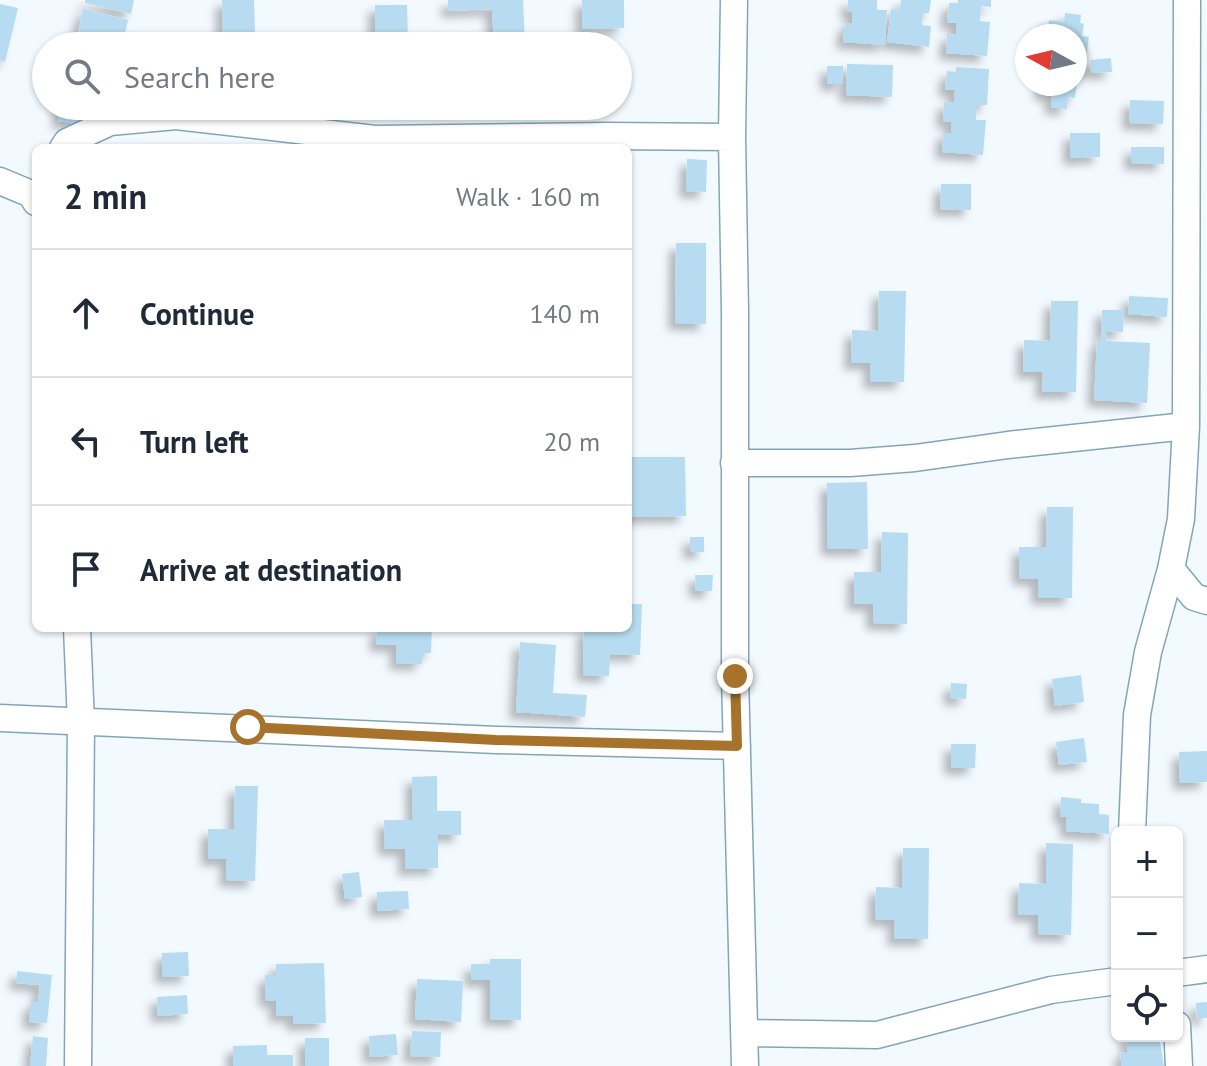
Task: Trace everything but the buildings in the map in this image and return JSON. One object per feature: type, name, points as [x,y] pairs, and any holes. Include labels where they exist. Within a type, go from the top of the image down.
[{"type":"street","points":[[734,0],[734,463],[745,1066]]},
{"type":"street","points":[[1132,826],[1137,715],[1148,652],[1181,519],[1186,426],[1187,0]]},
{"type":"street","points":[[66,144],[110,122],[132,120]]},
{"type":"street","points":[[211,120],[375,139],[732,137]]},
{"type":"street","points":[[0,181],[32,193]]},
{"type":"street","points":[[734,463],[850,463],[915,458],[1186,426]]},
{"type":"street","points":[[1171,569],[1194,597],[1207,601]]},
{"type":"street","points":[[77,632],[81,723],[78,1066]]},
{"type":"street","points":[[0,718],[737,746]]},
{"type":"street","points":[[1183,972],[1207,969]]},
{"type":"street","points":[[745,1033],[877,1035],[1051,990],[1111,982]]},
{"type":"street","points":[[1178,1042],[1179,1066]]},
{"type":"route","points":[[248,727],[496,740],[737,746],[735,676]]}]
